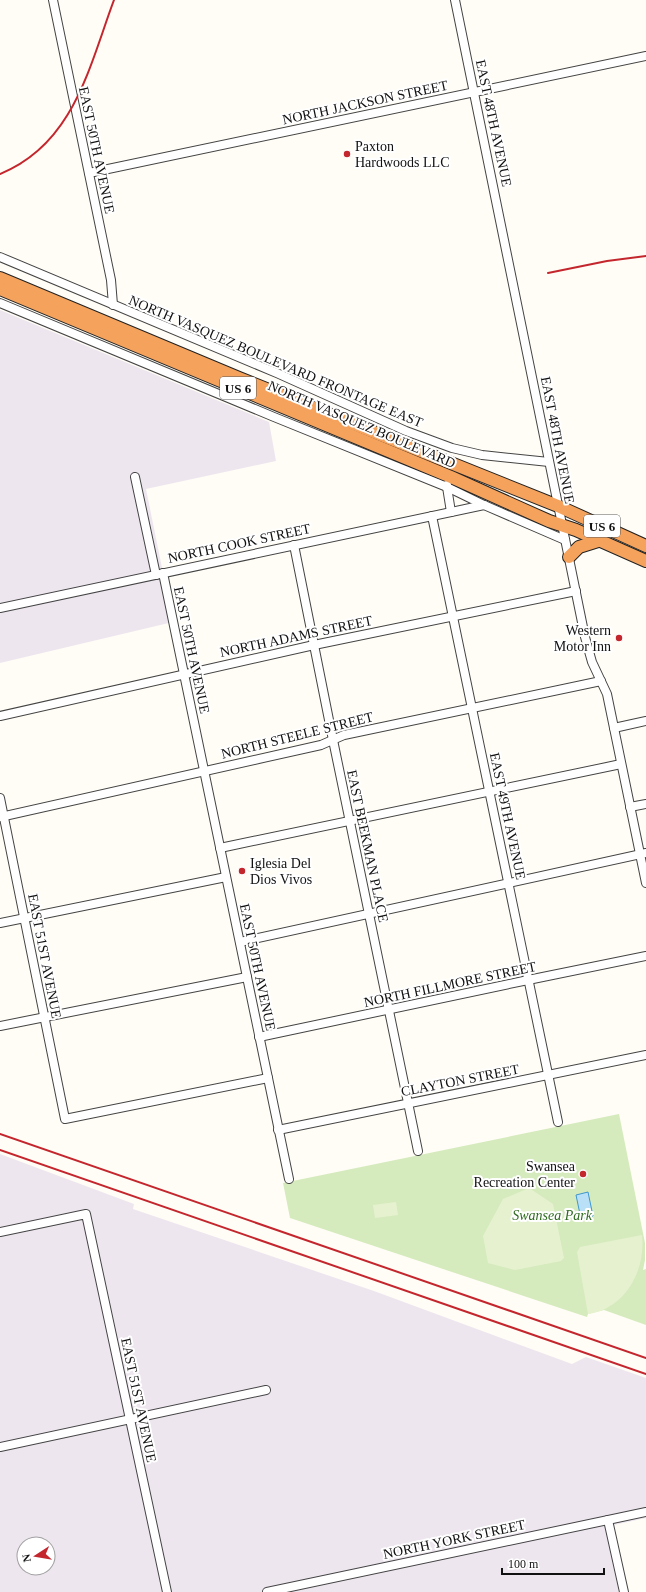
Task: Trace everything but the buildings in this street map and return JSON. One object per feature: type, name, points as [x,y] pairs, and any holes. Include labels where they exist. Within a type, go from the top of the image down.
[{"type":"highway","name":"NORTH VASQUEZ BOULEVARD","points":[[0,278],[239,378],[558,506],[646,546]]},
{"type":"highway","name":"NORTH VASQUEZ BOULEVARD","points":[[0,288],[449,482],[598,540],[646,561]]},
{"type":"highway","points":[[569,557],[579,547],[598,540]]},
{"type":"street","name":"EAST 50TH AVENUE","points":[[52,0],[111,280],[113,305]]},
{"type":"street","name":"EAST 48TH AVENUE","points":[[455,0],[590,657],[606,694],[630,807],[643,854],[646,883]]},
{"type":"street","name":"NORTH JACKSON STREET","points":[[89,173],[646,56]]},
{"type":"street","name":"NORTH VASQUEZ BOULEVARD FRONTAGE EAST","points":[[0,257],[279,374],[406,431],[452,448],[482,455],[549,462]]},
{"type":"street","points":[[0,303],[274,417],[449,482],[484,505],[565,540]]},
{"type":"street","name":"EAST 50TH AVENUE","points":[[135,476],[184,675],[289,1179]]},
{"type":"street","points":[[449,482],[451,512]]},
{"type":"street","name":"NORTH COOK STREET","points":[[0,608],[484,505]]},
{"type":"street","name":"EAST 49TH AVENUE","points":[[432,516],[558,1122]]},
{"type":"street","name":"EAST BEEKMAN PLACE","points":[[294,545],[418,1151]]},
{"type":"street","name":"NORTH ADAMS STREET","points":[[0,716],[314,645],[576,591]]},
{"type":"street","name":"NORTH STEELE STREET","points":[[2,817],[320,746],[344,735],[601,681]]},
{"type":"street","points":[[614,728],[646,721]]},
{"type":"street","points":[[220,848],[621,764]]},
{"type":"street","name":"EAST 51ST AVENUE","points":[[0,798],[2,817],[65,1119],[268,1078]]},
{"type":"street","points":[[630,807],[646,804]]},
{"type":"street","points":[[240,942],[643,854]]},
{"type":"street","points":[[0,923],[226,877]]},
{"type":"street","name":"NORTH FILLMORE STREET","points":[[259,1037],[646,956]]},
{"type":"street","points":[[0,1026],[247,976]]},
{"type":"street","name":"CLAYTON STREET","points":[[278,1130],[646,1055]]},
{"type":"street","name":"EAST 51ST AVENUE","points":[[0,1232],[86,1214],[167,1592]]},
{"type":"street","points":[[0,1447],[266,1390]]},
{"type":"street","name":"NORTH YORK STREET","points":[[267,1592],[646,1512]]},
{"type":"street","points":[[608,1520],[624,1592]]},
{"type":"shaded area","points":[[0,310],[269,422],[276,461],[146,489],[173,622],[0,663]]},
{"type":"shaded area","points":[[0,1154],[134,1204],[133,1209],[374,1291],[572,1364],[586,1357],[646,1378],[646,1518],[605,1527],[619,1592],[0,1592]]},
{"type":"green space","name":"Swansea Park","points":[[619,1114],[645,1243],[645,1260],[643,1270],[646,1269],[646,1325],[604,1310],[588,1314],[587,1317],[290,1218],[283,1183]]},
{"type":"green space","points":[[529,1188],[553,1204],[564,1258],[561,1261],[515,1270],[488,1263],[483,1236],[503,1199]]},
{"type":"green space","points":[[396,1202],[398,1215],[375,1218],[373,1205]]},
{"type":"green space","points":[[642,1235],[640,1262],[636,1275],[630,1286],[622,1297],[612,1305],[601,1311],[588,1314],[577,1252],[580,1247]]},
{"type":"water","points":[[588,1192],[593,1216],[581,1219],[576,1195]]},
{"type":"railway","points":[[0,174],[25,161],[46,144],[62,123],[75,101],[86,77],[114,0]]},
{"type":"railway","points":[[548,273],[607,261],[646,256]]},
{"type":"railway","points":[[0,1134],[646,1358]]},
{"type":"railway","points":[[0,1150],[646,1374]]},
{"type":"place","name":"Paxton Hardwoods LLC","points":[[347,154]]},
{"type":"place","name":"Western Motor Inn","points":[[619,638]]},
{"type":"place","name":"Iglesia Del Dios Vivos","points":[[242,871]]},
{"type":"place","name":"Swansea Recreation Center","points":[[583,1174]]}]
